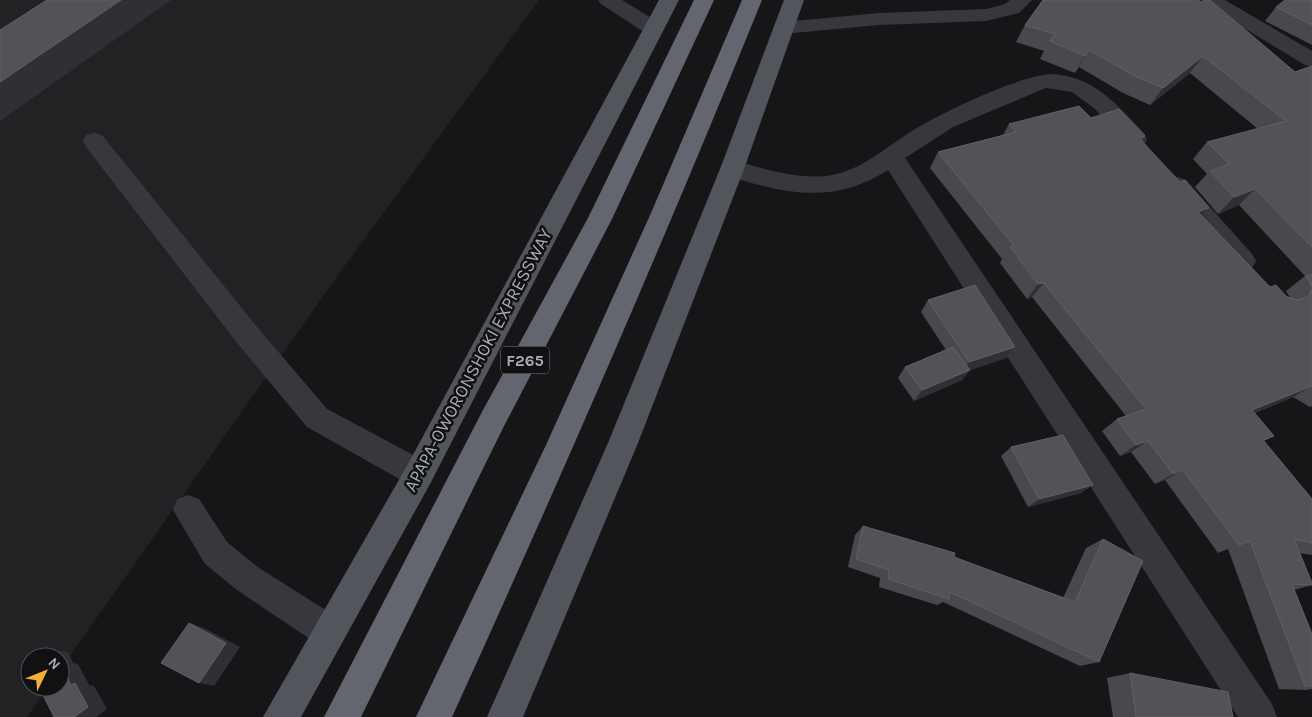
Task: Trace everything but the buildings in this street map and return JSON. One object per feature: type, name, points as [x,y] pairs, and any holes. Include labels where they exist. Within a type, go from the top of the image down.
[{"type":"highway","name":"F265","points":[[342,717],[493,419],[600,220],[704,0]]},
{"type":"highway","points":[[434,717],[556,455],[663,213],[752,0]]},
{"type":"main road","name":"APAPA-OWORONSHOKI EXPRESSWAY","points":[[280,717],[419,474],[669,0]]},
{"type":"main road","points":[[506,717],[623,443],[732,169],[794,0]]},
{"type":"street","points":[[608,0],[654,29]]},
{"type":"street","points":[[783,28],[879,19],[986,15],[1012,9],[1022,0]]},
{"type":"street","points":[[1212,0],[1312,60]]},
{"type":"street","points":[[732,169],[781,182],[814,186],[838,183],[856,177],[892,157],[927,132],[953,118],[1037,82],[1057,81],[1080,87],[1108,110],[1148,151]]},
{"type":"street","points":[[94,141],[248,336],[317,418],[419,474]]},
{"type":"street","points":[[892,157],[1259,717]]},
{"type":"street","points":[[1166,173],[1260,281]]},
{"type":"street","points":[[188,510],[216,553],[248,579],[328,631]]},
{"type":"shaded area","points":[[0,0],[539,0],[336,278],[70,656],[70,647],[20,647],[20,697],[41,697],[27,717],[0,717]]}]
